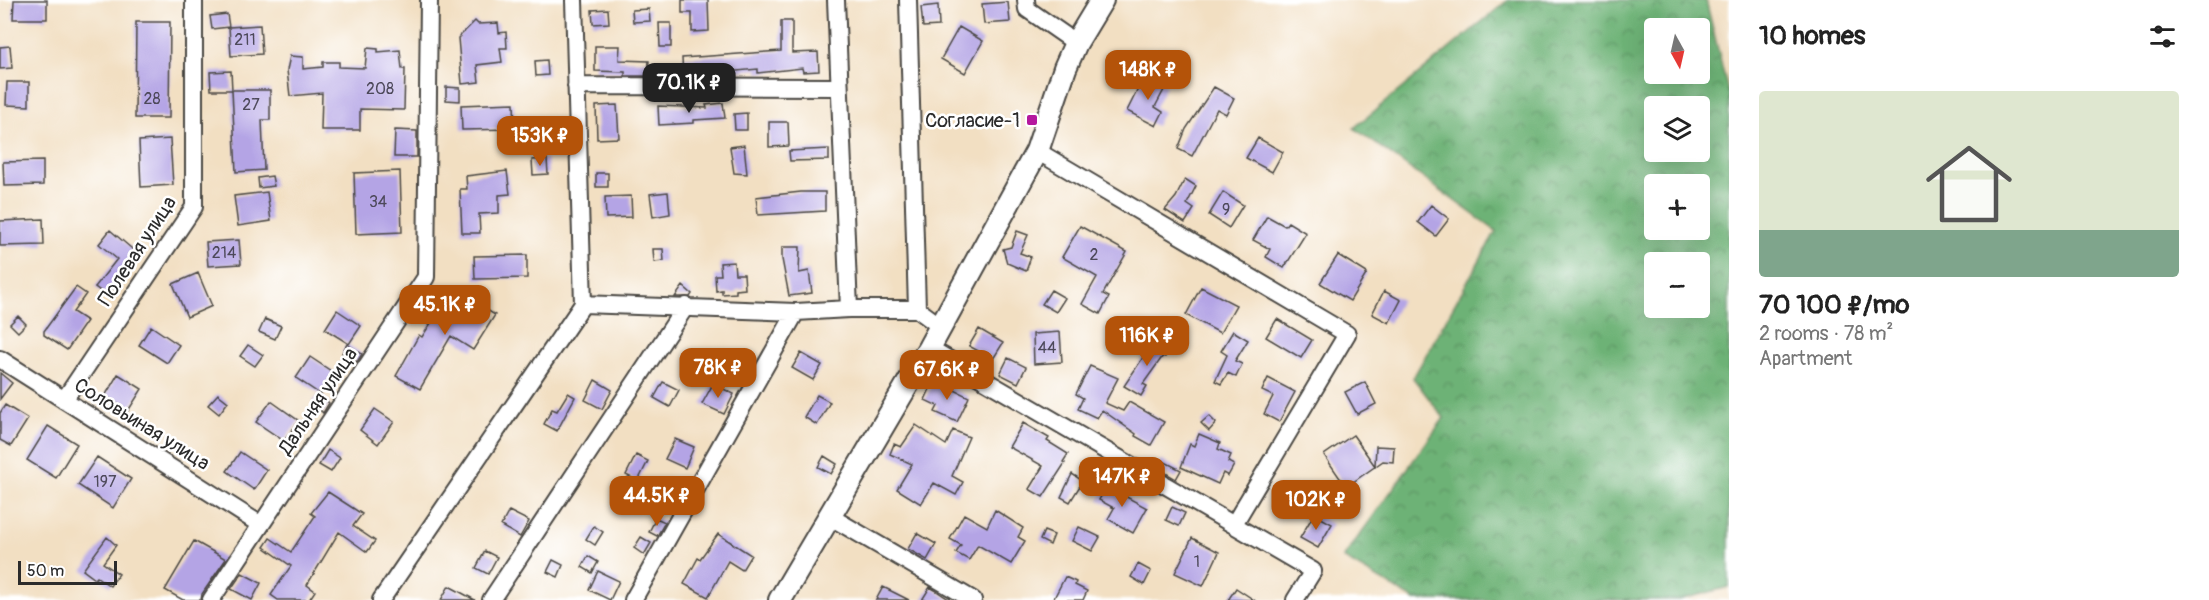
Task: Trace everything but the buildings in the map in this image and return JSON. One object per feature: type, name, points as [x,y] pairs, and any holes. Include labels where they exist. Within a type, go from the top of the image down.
[{"type":"street","name":"Полевая улица","points":[[64,400],[194,207],[194,0]]},
{"type":"street","name":"Дальняя улица","points":[[211,600],[426,277],[429,0]]},
{"type":"street","points":[[381,600],[583,304],[574,0]]},
{"type":"street","points":[[836,0],[849,309]]},
{"type":"street","points":[[908,0],[916,309]]},
{"type":"street","points":[[1026,0],[1027,9],[1076,43]]},
{"type":"street","points":[[780,600],[929,348],[1036,151],[1065,68],[1076,43],[1102,0]]},
{"type":"street","points":[[576,86],[839,87]]},
{"type":"street","points":[[1036,151],[1347,334],[1234,524]]},
{"type":"street","points":[[583,304],[686,306],[796,312],[916,309],[940,326]]},
{"type":"street","points":[[491,600],[686,306]]},
{"type":"street","points":[[633,600],[796,312]]},
{"type":"street","points":[[929,348],[1313,571],[1295,600]]},
{"type":"street","name":"Соловьиная улица","points":[[0,359],[261,525]]},
{"type":"street","points":[[829,516],[973,600]]},
{"type":"green space","points":[[1508,0],[1706,0],[1729,96],[1729,587],[1679,600],[1415,600],[1343,558],[1444,418],[1413,378],[1496,231],[1354,128]]},
{"type":"place","name":"Согласие-1","points":[[1032,120]]}]
